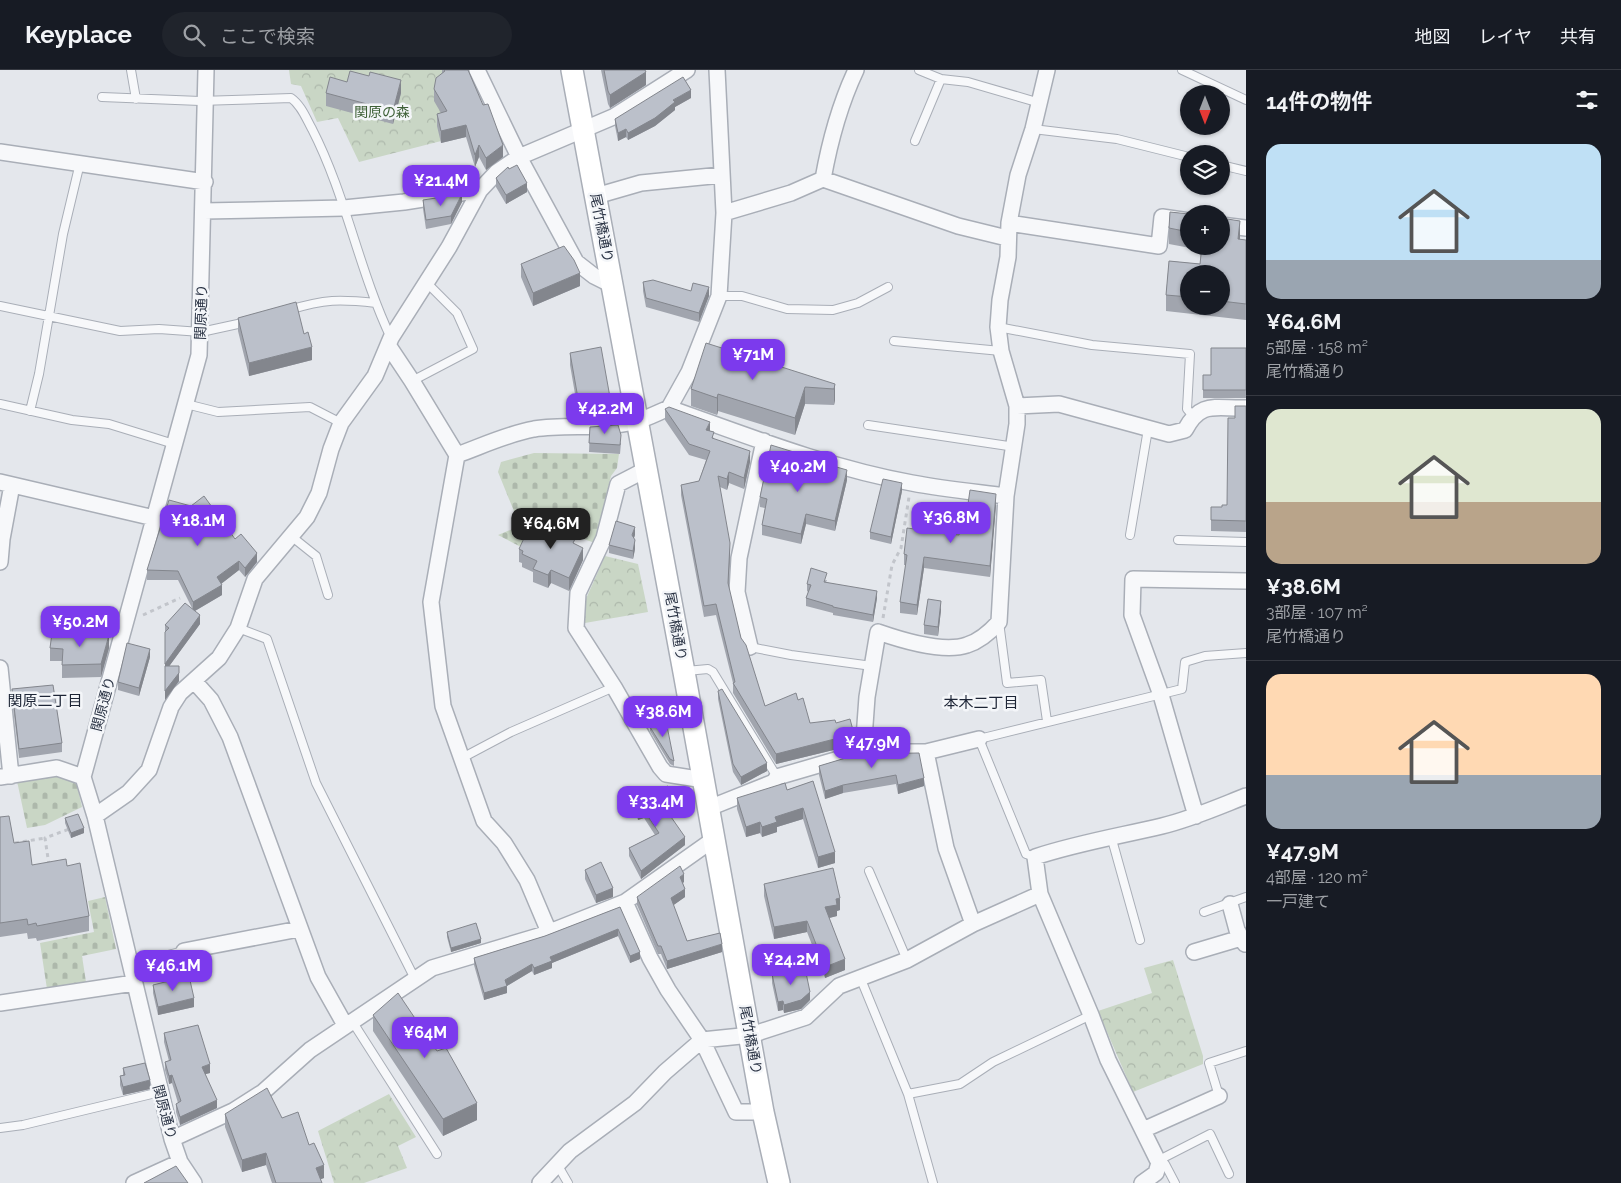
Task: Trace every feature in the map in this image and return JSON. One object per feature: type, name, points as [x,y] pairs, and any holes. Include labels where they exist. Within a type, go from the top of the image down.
[{"type":"main road","name":"尾竹橋通り","points":[[572,70],[751,1035],[763,1112],[779,1183]]},
{"type":"street","name":"関原通り","points":[[194,1183],[180,1162],[172,1139],[95,816],[83,777],[199,355],[205,182],[206,70]]},
{"type":"street","points":[[477,70],[519,157],[576,262],[594,276],[612,285]]},
{"type":"street","points":[[95,816],[128,793],[149,770],[171,707],[180,694],[219,658],[238,628],[255,580],[307,517],[318,493],[331,449],[342,423],[375,376],[389,342],[427,283],[480,190],[497,172],[519,157],[613,116],[687,70]]},
{"type":"street","points":[[457,455],[508,436],[533,430],[561,426],[616,425],[638,421],[669,408],[689,372],[719,296],[724,213],[717,70]]},
{"type":"street","points":[[823,179],[830,137],[842,100],[856,70]]},
{"type":"street","points":[[862,752],[878,632],[916,643],[966,646],[990,633],[999,622],[1006,496],[1014,447],[1017,406],[1001,351],[998,327],[1008,257],[1008,231],[1018,175],[1040,103],[1046,70]]},
{"type":"street","points":[[0,152],[205,182]]},
{"type":"street","points":[[596,196],[642,183],[722,175]]},
{"type":"street","points":[[724,213],[791,193],[823,179],[958,226],[1158,246],[1162,217],[1180,219]]},
{"type":"street","points":[[204,210],[344,208],[404,202],[480,190]]},
{"type":"street","points":[[1230,226],[1246,228]]},
{"type":"street","points":[[389,342],[457,455],[431,602],[443,706],[484,821],[504,843],[527,880],[549,932]]},
{"type":"street","points":[[1017,406],[1059,404],[1169,434],[1184,430],[1192,416],[1201,410],[1246,408]]},
{"type":"street","points":[[669,408],[847,467],[912,483],[1006,496]]},
{"type":"street","points":[[750,647],[737,592],[739,558],[764,441]]},
{"type":"street","points":[[647,469],[618,484],[604,538],[578,593],[576,628],[614,686],[666,774],[704,780]]},
{"type":"street","points":[[0,562],[6,484],[154,518]]},
{"type":"street","points":[[1196,816],[1161,695],[1132,615],[1132,579],[1246,582]]},
{"type":"street","points":[[0,668],[6,777],[57,768],[83,777]]},
{"type":"street","points":[[194,681],[212,700],[230,737],[318,978],[349,1023]]},
{"type":"street","points":[[709,808],[774,782],[777,777],[862,752],[926,752],[979,739]]},
{"type":"street","points":[[926,752],[946,848],[973,924]]},
{"type":"street","points":[[1142,1183],[1156,1173],[1159,1163],[1108,1060],[1040,894],[1035,857],[1110,836],[1196,816],[1246,796]]},
{"type":"street","points":[[172,1139],[233,1111],[264,1092],[310,1050],[440,965],[549,932],[625,902],[714,839]]},
{"type":"street","points":[[540,1183],[570,1151],[635,1103],[665,1072],[702,1040],[751,1035],[806,1018],[839,986],[907,960],[973,924],[1040,894]]},
{"type":"street","points":[[625,902],[650,958],[668,990],[702,1040],[736,1112],[763,1112]]},
{"type":"street","points":[[1194,952],[1244,942],[1237,930],[1230,904]]},
{"type":"street","points":[[184,951],[299,929]]},
{"type":"street","points":[[0,1003],[134,983]]},
{"type":"street","points":[[1143,1130],[1219,1096]]},
{"type":"street","points":[[134,1183],[180,1162]]},
{"type":"lane","points":[[131,70],[136,99]]},
{"type":"lane","points":[[919,70],[942,78],[968,82],[1040,103]]},
{"type":"lane","points":[[1182,70],[1246,100]]},
{"type":"lane","points":[[916,141],[942,78]]},
{"type":"lane","points":[[102,97],[205,101],[291,98],[298,103],[320,146],[344,208],[389,342]]},
{"type":"lane","points":[[1033,129],[1117,139],[1180,155]]},
{"type":"lane","points":[[30,411],[50,317],[62,234],[80,163]]},
{"type":"lane","points":[[1230,168],[1246,172]]},
{"type":"lane","points":[[412,380],[473,350],[457,313],[427,283]]},
{"type":"lane","points":[[719,296],[742,296],[787,309],[833,310],[858,303],[888,286]]},
{"type":"lane","points":[[284,311],[321,300],[344,299],[376,303]]},
{"type":"lane","points":[[0,306],[120,331],[159,329],[201,332],[257,319]]},
{"type":"lane","points":[[998,327],[1092,345],[1190,354],[1187,409],[1192,416]]},
{"type":"lane","points":[[894,341],[1001,351]]},
{"type":"lane","points":[[0,404],[72,420],[109,424],[174,444]]},
{"type":"lane","points":[[186,404],[218,412],[310,408],[342,423]]},
{"type":"lane","points":[[868,425],[1014,447]]},
{"type":"lane","points":[[1130,535],[1148,429]]},
{"type":"lane","points":[[291,536],[316,556],[328,595]]},
{"type":"lane","points":[[1178,540],[1246,542]]},
{"type":"lane","points":[[999,622],[1006,683],[1041,680],[1047,721]]},
{"type":"lane","points":[[238,628],[266,639],[316,782],[416,979]]},
{"type":"lane","points":[[750,647],[791,655],[872,666]]},
{"type":"lane","points":[[1035,857],[1026,854],[979,739],[1182,689],[1185,662],[1205,656],[1246,653]]},
{"type":"lane","points":[[684,672],[708,669],[713,672],[777,777]]},
{"type":"lane","points":[[462,758],[511,732],[614,686]]},
{"type":"lane","points":[[1110,836],[1140,940]]},
{"type":"lane","points":[[869,871],[907,960]]},
{"type":"lane","points":[[1204,912],[1246,897]]},
{"type":"lane","points":[[136,963],[184,951]]},
{"type":"lane","points":[[860,977],[908,1094],[933,1183]]},
{"type":"lane","points":[[908,1094],[960,1084],[993,1062],[1091,1016]]},
{"type":"lane","points":[[349,1023],[437,1154]]},
{"type":"lane","points":[[1219,1096],[1209,1063],[1246,1051]]},
{"type":"lane","points":[[0,1128],[160,1092]]},
{"type":"lane","points":[[1175,1183],[1165,1164],[1159,1163],[1163,1158],[1210,1134],[1229,1174]]},
{"type":"lane","points":[[557,1164],[568,1183]]},
{"type":"path","points":[[881,633],[892,565],[901,548],[912,483]]},
{"type":"path","points":[[139,617],[180,598]]},
{"type":"path","points":[[16,843],[45,838],[80,825]]},
{"type":"path","points":[[45,838],[50,872]]},
{"type":"green space","name":"関原の森","points":[[289,70],[462,70],[496,127],[359,162],[338,118],[317,122],[301,86],[291,84]]},
{"type":"green space","points":[[534,453],[619,454],[617,468],[611,476],[595,543],[545,526],[523,548],[498,535],[520,526],[498,472],[501,462]]},
{"type":"green space","points":[[605,556],[638,564],[648,612],[585,623],[585,601]]},
{"type":"green space","points":[[55,776],[68,778],[77,785],[82,807],[45,825],[27,828],[17,781]]},
{"type":"green space","points":[[105,897],[116,949],[82,956],[86,982],[47,989],[40,943],[94,932],[88,901]]},
{"type":"green space","points":[[1173,960],[1203,1056],[1203,1064],[1133,1092],[1098,1011],[1152,993],[1144,968]]},
{"type":"green space","points":[[389,1094],[416,1137],[398,1146],[407,1168],[364,1183],[334,1183],[318,1131]]},
{"type":"building","points":[[444,70],[468,70],[483,105],[488,104],[503,145],[486,158],[479,145],[475,155],[466,125],[441,131],[437,114],[447,111],[434,89],[436,78]]},
{"type":"building","points":[[604,70],[645,70],[646,72],[610,95]]},
{"type":"building","points":[[350,71],[369,76],[370,72],[401,80],[393,111],[326,93],[330,77],[347,82]]},
{"type":"building","points":[[683,77],[691,90],[673,100],[675,102],[655,118],[628,133],[626,129],[618,133],[615,119]]},
{"type":"building","points":[[517,165],[527,183],[506,195],[496,178],[508,167],[509,169]]},
{"type":"building","points":[[462,194],[451,216],[426,220],[423,200]]},
{"type":"building","points":[[1170,212],[1180,213],[1180,230],[1169,228]]},
{"type":"building","points":[[1230,219],[1240,221],[1238,239],[1246,240],[1246,304],[1230,302],[1230,265],[1180,265],[1180,296],[1166,295],[1169,261],[1200,264],[1201,255],[1230,255]]},
{"type":"building","points":[[564,246],[580,273],[533,293],[521,264]]},
{"type":"building","points":[[653,280],[691,291],[693,283],[709,287],[699,313],[646,298],[643,282]]},
{"type":"building","points":[[296,302],[304,334],[308,332],[312,347],[249,363],[238,318]]},
{"type":"building","points":[[706,343],[835,384],[834,389],[805,387],[795,418],[718,394],[717,398],[691,389]]},
{"type":"building","points":[[601,347],[611,403],[579,404],[570,353]]},
{"type":"building","points":[[1211,348],[1246,348],[1246,390],[1203,390],[1203,375],[1211,375]]},
{"type":"building","points":[[1235,406],[1246,406],[1246,521],[1211,520],[1211,507],[1227,505],[1228,418],[1235,418]]},
{"type":"building","points":[[669,407],[710,422],[706,430],[714,432],[712,438],[750,451],[744,478],[729,472],[727,479],[718,476],[730,543],[728,583],[741,638],[746,645],[765,706],[796,693],[798,700],[803,698],[810,723],[835,720],[836,723],[850,719],[854,734],[776,754],[733,683],[735,682],[716,604],[704,606],[681,485],[699,481],[710,451],[689,444],[665,409]]},
{"type":"building","points":[[618,425],[621,435],[620,445],[589,443],[590,427]]},
{"type":"building","points":[[771,445],[797,453],[792,472],[823,479],[826,464],[847,470],[835,521],[806,514],[801,534],[762,525],[767,499],[760,497]]},
{"type":"building","points":[[883,479],[902,483],[891,537],[870,532]]},
{"type":"building","points":[[970,490],[996,494],[990,566],[924,557],[917,605],[900,602],[907,555],[904,554],[907,528],[959,535],[960,524],[965,525]]},
{"type":"building","points":[[204,496],[235,539],[241,534],[257,553],[245,568],[239,561],[217,577],[222,585],[193,602],[178,571],[147,570],[169,500],[191,506]]},
{"type":"building","points":[[616,521],[635,527],[632,535],[635,540],[633,551],[609,545]]},
{"type":"building","points":[[536,522],[575,539],[573,543],[583,548],[569,578],[551,570],[548,575],[533,569],[537,561],[522,554],[523,551],[519,549],[531,523],[534,524]]},
{"type":"building","points":[[811,568],[827,573],[824,582],[877,591],[873,615],[833,607],[806,598],[811,585],[807,584]]},
{"type":"building","points":[[928,599],[941,601],[938,627],[924,625]]},
{"type":"building","points":[[185,603],[200,615],[165,664],[165,632],[169,628],[165,625]]},
{"type":"building","points":[[52,633],[109,635],[101,664],[62,665],[63,649],[50,648]]},
{"type":"building","points":[[127,643],[150,649],[139,688],[118,682]]},
{"type":"building","points":[[165,666],[179,666],[179,673],[165,691]]},
{"type":"building","points":[[53,685],[62,743],[19,749],[12,689]]},
{"type":"building","points":[[722,689],[767,763],[741,777],[733,764],[718,691]]},
{"type":"building","points":[[666,721],[674,761],[670,759],[650,727]]},
{"type":"building","points":[[919,753],[924,778],[898,785],[896,775],[843,785],[825,791],[819,766],[859,754]]},
{"type":"building","points":[[813,781],[835,852],[818,857],[803,808],[775,817],[777,822],[762,827],[760,822],[746,827],[737,798],[785,783],[787,790]]},
{"type":"building","points":[[668,786],[672,801],[662,804],[685,837],[641,871],[629,848],[659,833],[644,810],[638,812],[633,797]]},
{"type":"building","points":[[78,814],[84,828],[71,833],[65,818]]},
{"type":"building","points":[[9,816],[14,843],[29,841],[32,865],[66,859],[67,866],[80,863],[89,916],[37,926],[36,923],[28,925],[27,919],[0,923],[0,817]]},
{"type":"building","points":[[601,862],[613,888],[596,895],[585,870]]},
{"type":"building","points":[[680,866],[684,874],[680,877],[685,889],[671,898],[687,941],[720,933],[722,944],[667,961],[661,946],[658,946],[637,897]]},
{"type":"building","points":[[833,868],[840,898],[836,899],[837,905],[825,907],[845,959],[825,967],[807,921],[774,927],[764,884]]},
{"type":"building","points":[[620,907],[640,952],[630,956],[618,929],[550,957],[552,961],[534,968],[532,964],[505,980],[507,986],[484,993],[474,958],[545,936]]},
{"type":"building","points":[[476,923],[481,939],[451,948],[447,932]]},
{"type":"building","points":[[805,968],[810,992],[801,1000],[784,1005],[783,1001],[778,1002],[772,974]]},
{"type":"building","points":[[189,976],[194,998],[158,1007],[153,985]]},
{"type":"building","points":[[398,993],[437,1051],[446,1048],[477,1103],[443,1119],[373,1015]]},
{"type":"building","points":[[198,1025],[210,1064],[202,1067],[217,1100],[180,1117],[176,1104],[181,1101],[172,1075],[169,1076],[165,1062],[171,1060],[164,1033]]},
{"type":"building","points":[[145,1063],[150,1080],[123,1087],[120,1076],[125,1075],[123,1068]]},
{"type":"building","points":[[267,1088],[282,1118],[298,1112],[309,1145],[314,1143],[324,1165],[316,1168],[322,1183],[276,1183],[266,1153],[242,1160],[225,1114]]},
{"type":"building","points":[[176,1166],[188,1183],[144,1183]]},
{"type":"district","name":"関原二丁目","points":[[45,701]]},
{"type":"district","name":"本木二丁目","points":[[981,703]]}]
